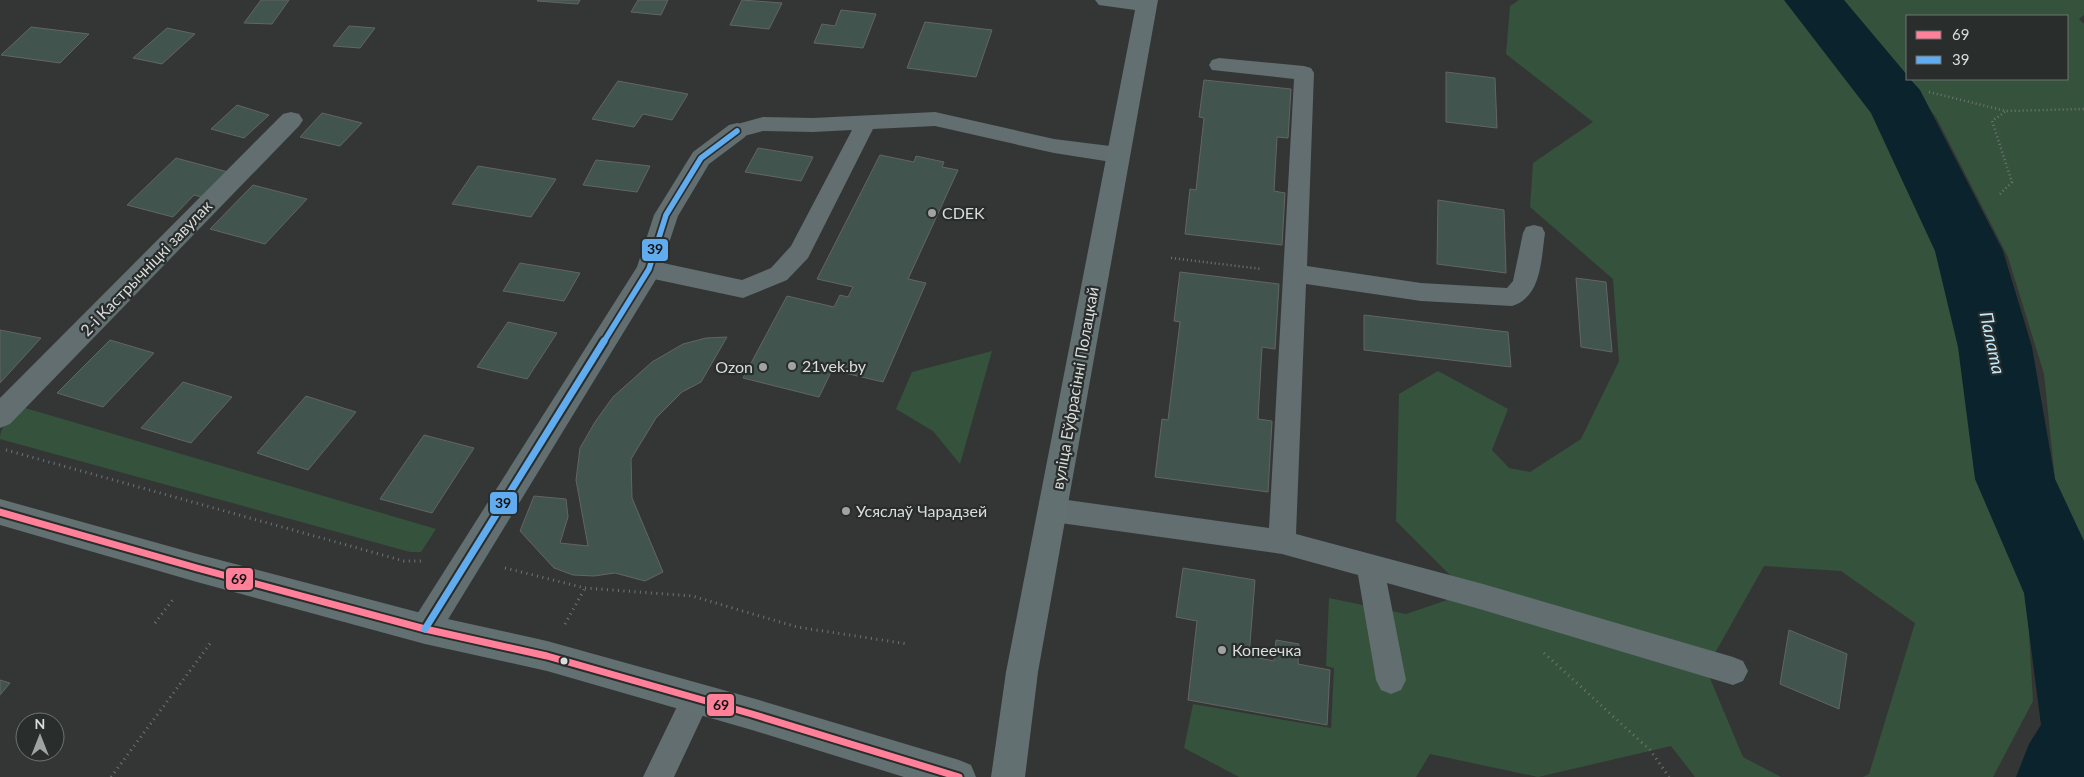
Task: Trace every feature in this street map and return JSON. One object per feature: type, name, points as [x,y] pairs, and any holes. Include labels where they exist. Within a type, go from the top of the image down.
[{"type":"main road","points":[[1106,0],[1147,2]]},
{"type":"main road","name":"вуліца Еўфрасінні Полацкай","points":[[1008,777],[1022,672],[1147,2]]},
{"type":"main road","points":[[0,512],[197,568],[425,629],[547,656],[696,698],[959,777]]},
{"type":"street","name":"2-і Кастрычніцкі завулак","points":[[0,416],[291,120]]},
{"type":"street","points":[[425,629],[649,268],[666,216],[701,158],[737,131]]},
{"type":"lane","points":[[1219,65],[1304,73],[1282,542]]},
{"type":"lane","points":[[737,131],[763,124],[866,123],[935,119],[1054,146],[1118,155]]},
{"type":"lane","points":[[649,268],[743,289],[779,274],[800,252],[866,123]]},
{"type":"lane","points":[[1294,273],[1421,292],[1512,296],[1524,285],[1534,233]]},
{"type":"lane","points":[[1053,510],[1282,542],[1483,597],[1734,671]]},
{"type":"lane","points":[[1370,566],[1391,680]]},
{"type":"lane","points":[[658,777],[696,698]]},
{"type":"path","points":[[1930,92],[2006,111],[2084,109]]},
{"type":"path","points":[[2000,194],[2012,182],[1992,121],[2006,111]]},
{"type":"path","points":[[1171,258],[1294,273]]},
{"type":"path","points":[[111,777],[212,641]]},
{"type":"path","points":[[1541,650],[1650,750],[1669,777]]},
{"type":"green space","points":[[1519,0],[1794,0],[1843,60],[1872,104],[1935,247],[1963,342],[1975,471],[2026,583],[2033,701],[1993,777],[1863,777],[1869,774],[1915,623],[1841,571],[1764,566],[1706,669],[1743,757],[1781,777],[1695,777],[1671,746],[1538,777],[1430,754],[1416,777],[1239,777],[1184,748],[1193,704],[1331,728],[1334,668],[1326,666],[1329,598],[1406,614],[1468,593],[1396,521],[1399,394],[1438,371],[1508,409],[1492,450],[1509,468],[1530,472],[1581,439],[1619,361],[1613,279],[1530,207],[1533,163],[1593,122],[1506,54],[1510,6]]},
{"type":"green space","points":[[1835,0],[2084,0],[2084,15],[2079,19],[2084,24],[2084,555],[2059,517],[2044,374],[2008,257],[1936,117]]},
{"type":"green space","points":[[992,351],[960,464],[933,431],[896,409],[912,372]]},
{"type":"green space","points":[[21,407],[436,529],[421,552],[410,552],[0,439],[4,425]]},
{"type":"building","points":[[261,0],[289,0],[272,24],[244,23]]},
{"type":"building","points":[[538,0],[580,0],[578,4]]},
{"type":"building","points":[[638,0],[668,0],[661,15],[631,12]]},
{"type":"building","points":[[742,0],[782,3],[769,29],[730,25]]},
{"type":"building","points":[[841,10],[876,14],[863,48],[814,43],[822,24],[835,26]]},
{"type":"building","points":[[925,22],[992,30],[976,77],[907,68]]},
{"type":"building","points":[[349,26],[375,28],[360,48],[333,46]]},
{"type":"building","points":[[31,27],[89,34],[60,63],[1,55]]},
{"type":"building","points":[[167,28],[195,34],[162,64],[133,58]]},
{"type":"building","points":[[1446,72],[1495,78],[1497,128],[1446,122]]},
{"type":"building","points":[[1204,80],[1291,89],[1288,138],[1277,137],[1274,191],[1285,193],[1282,245],[1185,234],[1190,189],[1196,190],[1204,118],[1199,117]]},
{"type":"building","points":[[618,81],[688,94],[672,120],[643,114],[634,127],[592,119]]},
{"type":"building","points":[[237,105],[269,115],[244,138],[211,129]]},
{"type":"building","points":[[322,113],[362,123],[340,146],[300,137]]},
{"type":"building","points":[[758,148],[813,157],[801,181],[745,172]]},
{"type":"building","points":[[880,155],[914,162],[916,156],[944,162],[942,167],[958,170],[908,279],[926,283],[883,382],[832,370],[819,397],[743,378],[787,296],[834,307],[840,295],[848,297],[853,287],[817,279]]},
{"type":"building","points":[[176,158],[228,172],[202,197],[194,195],[173,217],[127,205]]},
{"type":"building","points":[[596,160],[650,166],[637,192],[583,185]]},
{"type":"building","points":[[478,166],[556,179],[531,217],[452,204]]},
{"type":"building","points":[[253,185],[307,199],[265,244],[210,229]]},
{"type":"building","points":[[1438,200],[1504,210],[1506,273],[1437,264]]},
{"type":"building","points":[[520,263],[580,273],[564,301],[503,291]]},
{"type":"building","points":[[1180,272],[1279,284],[1275,349],[1262,347],[1258,419],[1272,421],[1268,492],[1155,477],[1162,419],[1168,420],[1180,322],[1174,321]]},
{"type":"building","points":[[1576,278],[1606,282],[1612,352],[1581,347]]},
{"type":"building","points":[[1364,315],[1508,332],[1511,367],[1364,350]]},
{"type":"building","points":[[508,322],[557,333],[527,379],[477,367]]},
{"type":"building","points":[[0,330],[41,338],[0,383]]},
{"type":"building","points":[[727,337],[701,382],[682,392],[656,418],[631,459],[632,498],[663,572],[645,581],[615,573],[594,576],[573,575],[554,568],[520,531],[534,496],[566,499],[568,517],[560,543],[588,546],[576,480],[580,448],[595,422],[613,397],[652,362],[683,344],[706,338]]},
{"type":"building","points":[[110,340],[154,353],[103,407],[57,393]]},
{"type":"building","points":[[183,382],[232,397],[191,443],[141,428]]},
{"type":"building","points":[[306,396],[356,412],[308,470],[257,453]]},
{"type":"building","points":[[424,435],[474,448],[432,513],[380,499]]},
{"type":"building","name":"Копеечка","points":[[1183,568],[1255,580],[1249,656],[1274,661],[1276,640],[1299,644],[1298,664],[1330,670],[1327,725],[1188,700],[1197,621],[1176,617]]},
{"type":"building","points":[[1789,630],[1847,654],[1839,709],[1780,684]]},
{"type":"building","points":[[0,680],[10,683],[0,695]]},
{"type":"waterway","name":"Палата","points":[[1813,0],[1898,105],[1969,251],[1995,347],[2015,479],[2066,593],[2084,721]]},
{"type":"waterway","name":"Палата","points":[[2062,777],[2084,739]]},
{"type":"transit line","name":"39","points":[[425,629],[649,269],[666,215],[701,158],[737,131]]},
{"type":"transit line","name":"69","points":[[0,512],[197,568],[425,629],[547,656],[752,714],[959,777]]},
{"type":"place","name":"CDEK","points":[[932,213]]},
{"type":"place","name":"21vek.by","points":[[792,366]]},
{"type":"place","name":"Ozon","points":[[763,367]]},
{"type":"place","name":"Усяслаў Чарадзей","points":[[846,511]]},
{"type":"place","name":"Копеечка","points":[[1222,650]]}]
